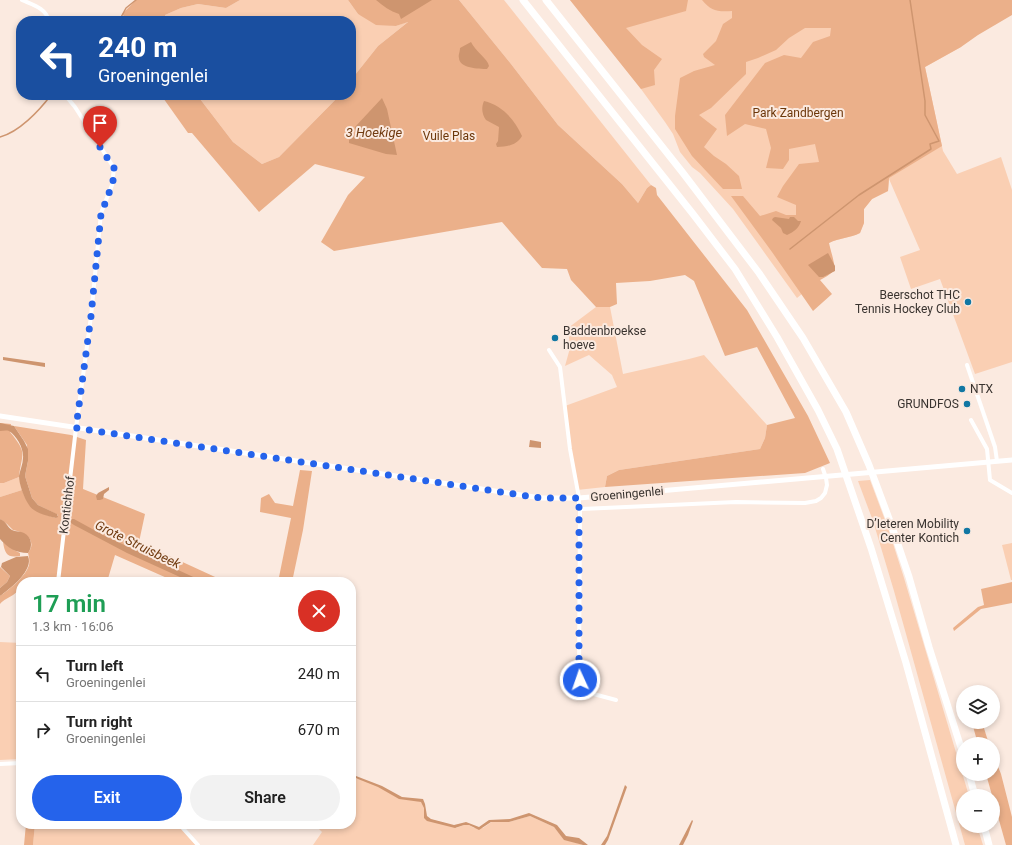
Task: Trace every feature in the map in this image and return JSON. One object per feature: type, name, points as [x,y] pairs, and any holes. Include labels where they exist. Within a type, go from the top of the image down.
[{"type":"highway","points":[[523,0],[735,269],[777,337],[818,410],[837,449],[871,548],[906,663],[956,845]]},
{"type":"highway","points":[[546,0],[643,125],[683,173],[759,273],[803,338],[846,412],[892,524],[910,577],[929,647],[958,737]]},
{"type":"highway","points":[[986,833],[989,845]]},
{"type":"street","points":[[22,0],[46,12],[47,16]]},
{"type":"street","points":[[69,100],[114,168],[112,185],[101,214],[91,316],[76,428]]},
{"type":"street","points":[[549,350],[560,367],[570,449],[580,508],[579,675],[586,692],[616,700]]},
{"type":"street","points":[[967,366],[995,447],[997,461]]},
{"type":"street","name":"Groeningenlei","points":[[0,416],[541,498],[579,498],[1012,460]]},
{"type":"street","points":[[970,420],[987,448],[990,480],[1012,493]]},
{"type":"street","name":"Kontichhof","points":[[59,577],[76,428]]},
{"type":"street","points":[[580,508],[602,509],[736,502],[816,501],[825,493],[827,485],[823,469]]},
{"type":"street","points":[[0,764],[16,763]]},
{"type":"street","points":[[184,829],[198,845]]},
{"type":"green space","points":[[136,0],[240,0],[226,8],[198,4],[181,8],[165,16],[124,16],[122,14]]},
{"type":"green space","points":[[240,0],[348,0],[358,14],[396,26],[409,21],[378,46],[356,74],[356,16],[165,16],[181,8],[198,4],[226,8]]},
{"type":"green space","name":"Vuile Plas","points":[[348,0],[459,0],[558,125],[622,184],[638,203],[647,188],[651,185],[656,188],[657,195],[747,310],[808,416],[830,463],[805,473],[605,487],[607,476],[619,470],[760,449],[765,438],[767,425],[795,418],[757,347],[725,356],[694,281],[685,275],[650,281],[616,283],[617,304],[610,307],[596,307],[571,280],[567,269],[542,268],[502,222],[334,251],[321,242],[348,195],[365,177],[315,164],[259,212],[192,133],[188,133],[165,100],[201,100],[233,142],[262,164],[279,157],[335,100],[356,100],[356,74],[378,46],[408,22],[396,26],[376,25],[358,14]]},
{"type":"green space","points":[[459,0],[504,0],[651,185],[647,188],[638,203],[622,184],[558,125]]},
{"type":"green space","name":"Park Zandbergen","points":[[570,0],[971,0],[961,47],[925,67],[943,151],[957,174],[1001,157],[1012,190],[1012,362],[975,374],[940,279],[911,289],[900,257],[920,250],[889,179],[888,191],[872,199],[864,209],[864,223],[860,233],[829,243],[830,252],[835,267],[834,271],[819,280],[797,298],[733,209],[700,173],[692,167],[680,152],[673,134],[665,122],[641,89]]},
{"type":"green space","points":[[570,0],[688,0],[686,11],[626,28],[642,45],[662,59],[654,70],[655,85],[641,89]]},
{"type":"green space","name":"Park Zandbergen","points":[[702,0],[1012,0],[1012,15],[961,47],[925,67],[942,146],[889,178],[888,191],[872,199],[864,209],[864,223],[860,233],[829,243],[834,262],[834,269],[830,274],[820,280],[832,294],[813,311],[731,196],[743,196],[760,216],[776,211],[786,215],[796,215],[796,205],[777,197],[799,164],[819,162],[815,144],[789,149],[789,160],[783,169],[766,168],[771,148],[766,129],[745,124],[727,136],[725,115],[765,63],[784,55],[801,58],[813,42],[830,36],[831,28],[805,28],[789,38],[776,50],[746,62],[746,74],[711,108],[699,115],[717,129],[704,147],[739,176],[742,189],[723,189],[692,156],[675,129],[675,116],[680,78],[694,71],[715,65],[704,57],[703,54],[716,41],[723,24],[732,18],[732,11],[711,9]]},
{"type":"green space","points":[[201,100],[335,100],[279,157],[262,164],[233,142]]},
{"type":"green space","points":[[596,307],[610,307],[623,374],[704,355],[767,425],[765,438],[760,449],[619,470],[607,476],[605,487],[577,490],[565,406],[617,387],[612,375],[589,355],[565,366],[570,348],[568,328]]},
{"type":"green space","points":[[0,423],[11,424],[10,432],[22,449],[19,477],[4,483],[0,483]]},
{"type":"green space","points":[[14,426],[71,435],[86,440],[83,489],[145,514],[139,542],[215,577],[165,577],[115,555],[108,577],[21,577],[29,565],[28,553],[31,548],[31,541],[28,537],[13,530],[0,519],[0,497],[22,490],[28,502],[34,509],[43,514],[56,518],[58,515],[38,505],[32,498],[25,476],[28,461],[27,445]]},
{"type":"green space","points":[[300,470],[312,471],[303,530],[293,577],[279,577],[291,518],[260,512],[261,498],[269,494],[275,503],[293,506]]},
{"type":"green space","points":[[19,477],[22,490],[0,497],[0,483],[4,483]]},
{"type":"green space","points":[[870,480],[888,528],[956,752],[956,781],[965,781],[967,789],[956,789],[956,813],[894,591],[873,521],[858,481]]},
{"type":"green space","points":[[3,542],[20,553],[20,556],[8,555]]},
{"type":"green space","points":[[1012,543],[1012,580],[1011,580],[1002,545]]},
{"type":"green space","points":[[0,567],[10,576],[7,582],[0,588]]},
{"type":"green space","points":[[1012,582],[1012,603],[981,609],[954,631],[953,628],[978,607],[984,605],[981,589]]},
{"type":"green space","points":[[16,583],[16,593],[0,604],[0,596]]},
{"type":"green space","points":[[0,642],[16,643],[16,759],[0,760]]},
{"type":"green space","points":[[974,729],[984,729],[987,737],[976,737]]},
{"type":"green space","points":[[1000,772],[1012,817],[1012,845],[1006,845],[1000,824],[1000,789],[990,789],[988,781],[1000,781]]},
{"type":"green space","points":[[356,777],[373,783],[401,798],[423,802],[426,818],[455,826],[456,828],[469,825],[474,828],[483,828],[493,821],[509,822],[530,816],[554,827],[564,839],[583,845],[313,845],[322,832],[319,829],[356,829]]},
{"type":"green space","points":[[26,829],[35,829],[33,845],[24,845]]},
{"type":"green space","points":[[35,829],[184,829],[198,845],[33,845]]},
{"type":"green space","points":[[962,833],[979,833],[983,845],[965,845]]},
{"type":"water","points":[[376,0],[432,0],[401,19],[399,14]]},
{"type":"water","points":[[471,42],[475,49],[488,63],[489,66],[487,69],[466,66],[460,61],[460,48]]},
{"type":"water","name":"3 Hoekige","points":[[382,98],[387,109],[397,155],[386,154],[349,143],[349,140],[355,133],[355,127]]},
{"type":"water","points":[[484,101],[497,106],[512,119],[522,136],[517,142],[508,146],[497,147],[496,144],[498,141],[499,127],[486,120],[482,109]]},
{"type":"water","points":[[775,217],[789,219],[790,217],[794,217],[798,221],[801,221],[796,230],[787,235],[783,233],[781,228],[772,220]]},
{"type":"water","points":[[828,253],[835,266],[835,271],[823,277],[819,277],[808,265]]},
{"type":"water","points":[[3,357],[45,363],[45,367],[3,360]]},
{"type":"water","points":[[0,423],[14,426],[28,449],[28,461],[25,476],[32,498],[38,505],[57,514],[58,517],[56,518],[37,512],[31,508],[27,502],[19,479],[23,460],[21,447],[15,436],[9,431],[0,431]]},
{"type":"water","points":[[530,440],[541,442],[541,448],[529,447]]},
{"type":"water","points":[[109,487],[109,490],[104,494],[103,499],[97,500],[96,496],[98,493]]},
{"type":"water","points":[[0,519],[12,530],[23,532],[29,537],[31,548],[28,553],[12,549],[0,539]]},
{"type":"water","points":[[71,519],[74,519],[105,536],[193,577],[180,577],[127,553],[71,523]]},
{"type":"water","points":[[28,556],[28,567],[21,577],[16,577],[15,584],[0,596],[0,588],[7,582],[10,576],[1,567],[2,563],[16,557]]},
{"type":"water","points":[[356,776],[382,786],[402,797],[423,799],[427,816],[431,819],[454,825],[466,822],[479,827],[489,820],[510,819],[529,813],[557,825],[566,836],[579,838],[588,845],[564,840],[554,827],[530,816],[509,822],[491,822],[479,830],[469,825],[455,828],[427,821],[424,818],[424,808],[421,802],[399,799],[378,787],[358,779]]},
{"type":"water","points":[[625,785],[627,787],[608,840],[605,845],[601,845],[607,836]]},
{"type":"water","points":[[692,820],[693,821],[688,835],[683,845],[679,845]]},
{"type":"waterway","points":[[122,16],[126,8],[136,0]]},
{"type":"waterway","points":[[790,249],[859,195],[931,149],[930,144],[939,141],[925,115],[925,101],[910,0]]},
{"type":"waterway","points":[[0,137],[21,126],[35,114],[47,100]]},
{"type":"place","name":"Beerschot THC Tennis Hockey Club","points":[[968,302]]},
{"type":"place","name":"Baddenbroekse hoeve","points":[[555,338]]},
{"type":"place","name":"NTX","points":[[962,389]]},
{"type":"place","name":"GRUNDFOS","points":[[967,404]]},
{"type":"place","name":"D’Ieteren Mobility Center Kontich","points":[[967,531]]},
{"type":"route","points":[[100,147],[114,168],[114,176],[101,214],[91,316],[76,428],[541,498],[579,498],[580,680]]},
{"type":"water label","name":"Grote Struisbeek","points":[[138,544]]}]
